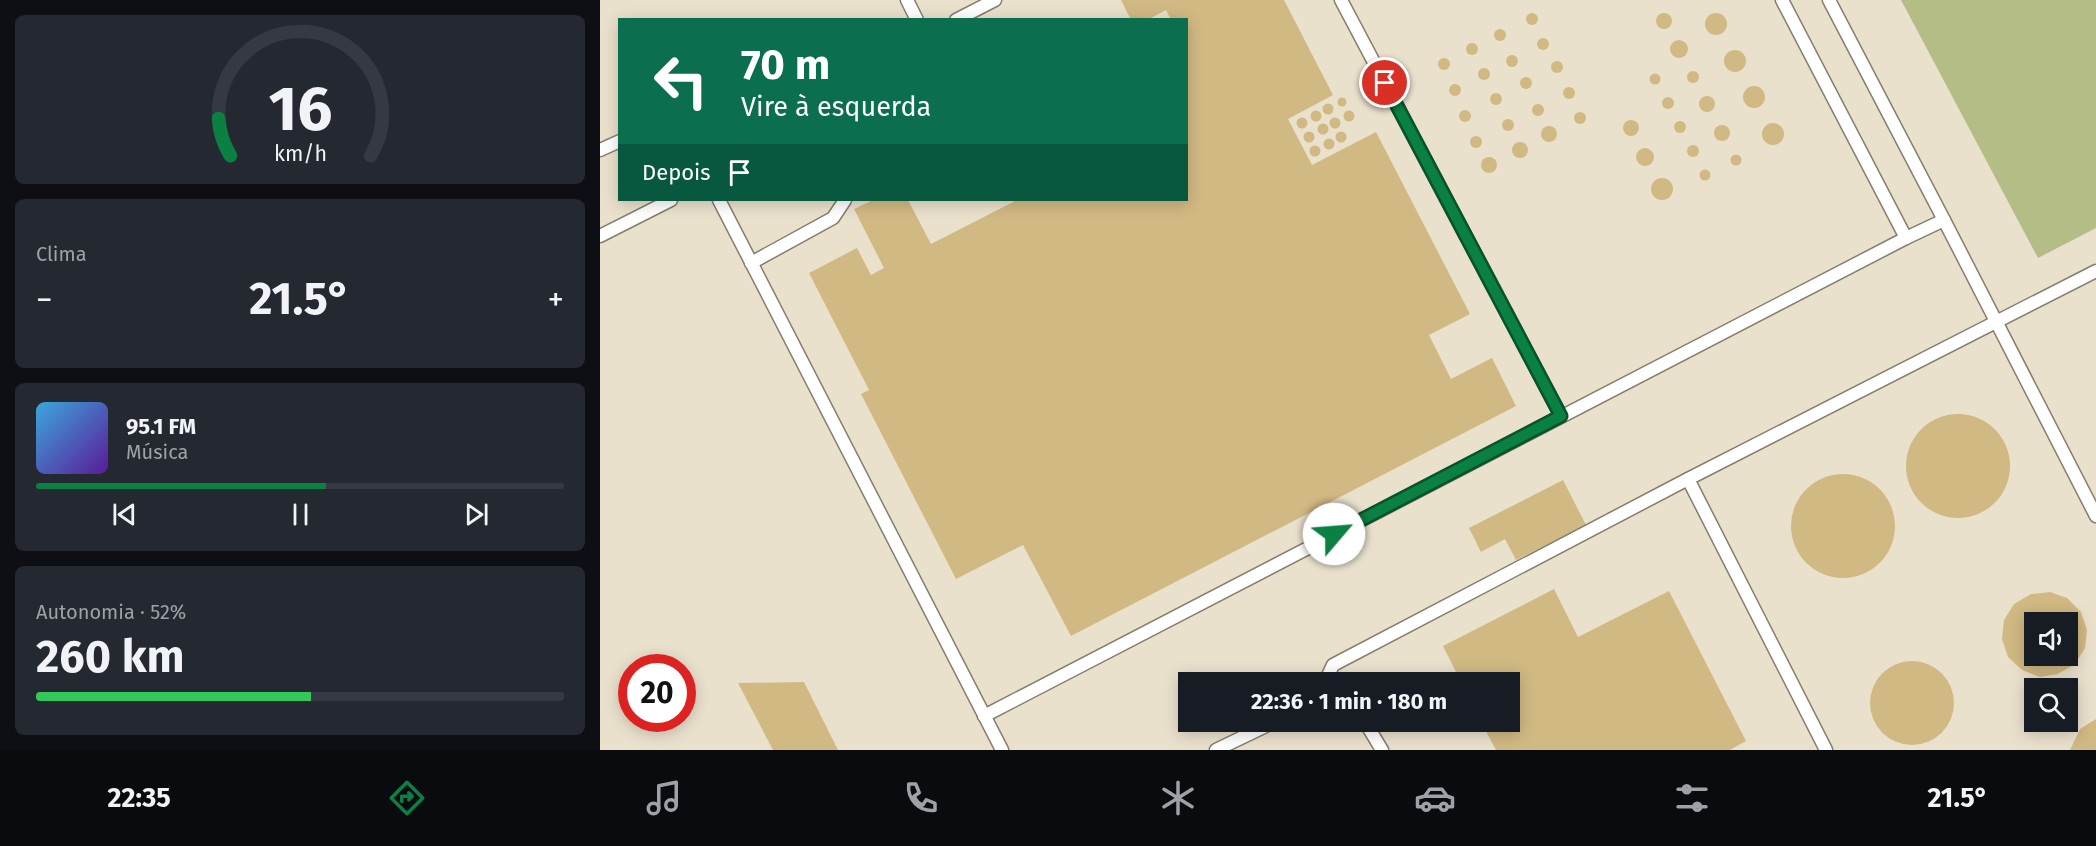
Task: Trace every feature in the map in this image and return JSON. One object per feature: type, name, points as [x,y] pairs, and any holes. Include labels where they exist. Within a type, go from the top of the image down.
[{"type":"lane","points":[[907,0],[916,18]]},
{"type":"lane","points":[[960,18],[995,0]]},
{"type":"lane","points":[[1341,0],[1561,416]]},
{"type":"lane","points":[[1782,0],[1906,238]]},
{"type":"lane","points":[[1829,0],[2096,516]]},
{"type":"lane","points":[[600,150],[618,142]]},
{"type":"lane","points":[[600,236],[669,201]]},
{"type":"lane","points":[[720,201],[1002,750]]},
{"type":"lane","points":[[751,263],[833,218],[844,201]]},
{"type":"lane","points":[[984,716],[1944,220]]},
{"type":"lane","points":[[1330,672],[1333,665],[1688,479],[2096,271]]},
{"type":"lane","points":[[1688,479],[1826,750]]},
{"type":"lane","points":[[1216,750],[1253,732]]},
{"type":"lane","points":[[1371,732],[1382,750]]},
{"type":"green space","points":[[1901,0],[2096,0],[2096,228],[2038,258]]},
{"type":"building","points":[[1121,0],[1284,0],[1333,95],[1288,119],[1312,165],[1376,132],[1470,314],[1429,335],[1451,379],[1492,358],[1516,406],[1071,636],[1023,545],[956,579],[861,394],[869,390],[809,273],[857,248],[871,275],[884,268],[854,209],[871,201],[909,201],[931,244],[1015,201],[1188,201],[1188,18],[1170,18],[1166,10],[1151,18],[1130,18]]},
{"type":"building","points":[[1534,13],[1538,19],[1534,25],[1530,25],[1526,17]]},
{"type":"building","points":[[1664,13],[1672,21],[1664,29],[1656,21]]},
{"type":"building","points":[[1716,13],[1726,20],[1727,24],[1720,34],[1716,35],[1706,28],[1705,24],[1712,14]]},
{"type":"building","points":[[1502,29],[1506,35],[1502,41],[1498,41],[1494,33]]},
{"type":"building","points":[[1545,38],[1549,44],[1545,50],[1541,50],[1537,42]]},
{"type":"building","points":[[1679,40],[1685,43],[1688,49],[1685,55],[1679,58],[1673,55],[1670,49],[1673,43]]},
{"type":"building","points":[[1474,43],[1478,49],[1474,55],[1470,55],[1466,47]]},
{"type":"building","points":[[1735,50],[1745,57],[1746,61],[1739,71],[1735,72],[1725,65],[1724,61],[1731,51]]},
{"type":"building","points":[[1514,55],[1518,61],[1514,67],[1510,67],[1506,59]]},
{"type":"building","points":[[1446,58],[1450,64],[1446,70],[1442,70],[1438,62]]},
{"type":"building","points":[[1559,61],[1563,67],[1559,73],[1555,73],[1551,65]]},
{"type":"building","points":[[1486,68],[1490,74],[1486,80],[1482,80],[1478,72]]},
{"type":"building","points":[[1693,71],[1699,77],[1693,83],[1687,77]]},
{"type":"building","points":[[1655,73],[1661,79],[1655,85],[1649,79]]},
{"type":"building","points":[[1528,77],[1532,83],[1528,89],[1524,89],[1520,81]]},
{"type":"building","points":[[1457,84],[1461,90],[1457,96],[1453,96],[1449,88]]},
{"type":"building","points":[[1754,86],[1764,93],[1765,97],[1758,107],[1754,108],[1744,101],[1743,97],[1750,87]]},
{"type":"building","points":[[1571,87],[1575,93],[1571,99],[1567,99],[1563,91]]},
{"type":"building","points":[[1498,93],[1502,99],[1498,105],[1494,105],[1490,97]]},
{"type":"building","points":[[1704,96],[1710,96],[1715,104],[1713,110],[1704,112],[1699,107],[1699,101]]},
{"type":"building","points":[[1342,97],[1347,102],[1342,107],[1337,102]]},
{"type":"building","points":[[1668,97],[1674,103],[1668,109],[1662,103]]},
{"type":"building","points":[[1328,103],[1334,109],[1328,115],[1322,109]]},
{"type":"building","points":[[1540,104],[1544,110],[1540,116],[1536,116],[1532,108]]},
{"type":"building","points":[[1316,110],[1322,116],[1316,122],[1310,116]]},
{"type":"building","points":[[1349,110],[1355,116],[1349,122],[1343,116]]},
{"type":"building","points":[[1467,110],[1471,116],[1467,122],[1463,122],[1459,114]]},
{"type":"building","points":[[1582,112],[1586,118],[1582,124],[1578,124],[1574,116]]},
{"type":"building","points":[[1302,117],[1308,123],[1302,129],[1296,123]]},
{"type":"building","points":[[1335,117],[1341,123],[1335,129],[1329,123]]},
{"type":"building","points":[[1510,119],[1514,125],[1510,131],[1506,131],[1502,123]]},
{"type":"building","points":[[1631,120],[1637,122],[1639,128],[1637,134],[1631,136],[1625,134],[1623,128],[1625,122]]},
{"type":"building","points":[[1680,121],[1686,127],[1680,133],[1674,127]]},
{"type":"building","points":[[1323,123],[1329,129],[1323,135],[1317,129]]},
{"type":"building","points":[[1773,123],[1783,130],[1784,134],[1777,144],[1773,145],[1763,138],[1762,134],[1769,124]]},
{"type":"building","points":[[1719,125],[1725,125],[1730,133],[1728,139],[1719,141],[1714,136],[1714,130]]},
{"type":"building","points":[[1549,126],[1557,134],[1549,142],[1541,134]]},
{"type":"building","points":[[1309,131],[1315,137],[1309,143],[1303,137]]},
{"type":"building","points":[[1341,131],[1347,137],[1341,143],[1335,137]]},
{"type":"building","points":[[1478,136],[1482,142],[1478,148],[1474,148],[1470,140]]},
{"type":"building","points":[[1329,138],[1335,144],[1329,150],[1323,144]]},
{"type":"building","points":[[1520,142],[1528,150],[1520,158],[1512,150]]},
{"type":"building","points":[[1315,145],[1321,151],[1315,157],[1309,151]]},
{"type":"building","points":[[1693,145],[1699,151],[1693,157],[1687,151]]},
{"type":"building","points":[[1645,148],[1651,151],[1654,157],[1651,163],[1645,166],[1639,163],[1636,157],[1639,151]]},
{"type":"building","points":[[1736,154],[1742,160],[1736,166],[1730,160]]},
{"type":"building","points":[[1489,157],[1497,165],[1489,173],[1481,165]]},
{"type":"building","points":[[1705,169],[1711,175],[1705,181],[1699,175]]},
{"type":"building","points":[[1662,178],[1672,185],[1673,189],[1666,199],[1662,200],[1652,193],[1651,189],[1658,179]]},
{"type":"building","points":[[1958,414],[1978,418],[1995,429],[2006,446],[2010,466],[2006,486],[1995,503],[1978,514],[1958,518],[1938,514],[1921,503],[1910,486],[1906,466],[1910,446],[1921,429],[1938,418]]},
{"type":"building","points":[[1843,474],[1863,478],[1880,489],[1891,506],[1895,526],[1891,546],[1880,563],[1863,574],[1843,578],[1823,574],[1806,563],[1795,546],[1791,526],[1795,506],[1806,489],[1823,478]]},
{"type":"building","points":[[1563,480],[1586,525],[1516,560],[1505,539],[1481,552],[1469,528]]},
{"type":"building","points":[[1554,589],[1578,637],[1669,591],[1746,741],[1730,750],[1496,750],[1486,732],[1520,732],[1520,672],[1456,672],[1443,646]]},
{"type":"building","points":[[2050,592],[2067,598],[2081,612],[2087,630],[2085,648],[2078,659],[2078,612],[2024,612],[2024,666],[2072,666],[2058,674],[2040,677],[2022,670],[2008,657],[2002,639],[2004,620],[2014,604],[2031,594]]},
{"type":"building","points":[[1912,661],[1928,664],[1942,673],[1951,687],[1954,703],[1951,719],[1942,733],[1928,742],[1912,745],[1896,742],[1882,733],[1873,719],[1870,703],[1873,687],[1882,673],[1896,664]]},
{"type":"building","points":[[804,682],[838,750],[773,750],[738,683]]},
{"type":"building","points":[[2096,719],[2096,750],[2070,750],[2080,729]]},
{"type":"route","points":[[1334,534],[1561,416],[1385,83]]}]
